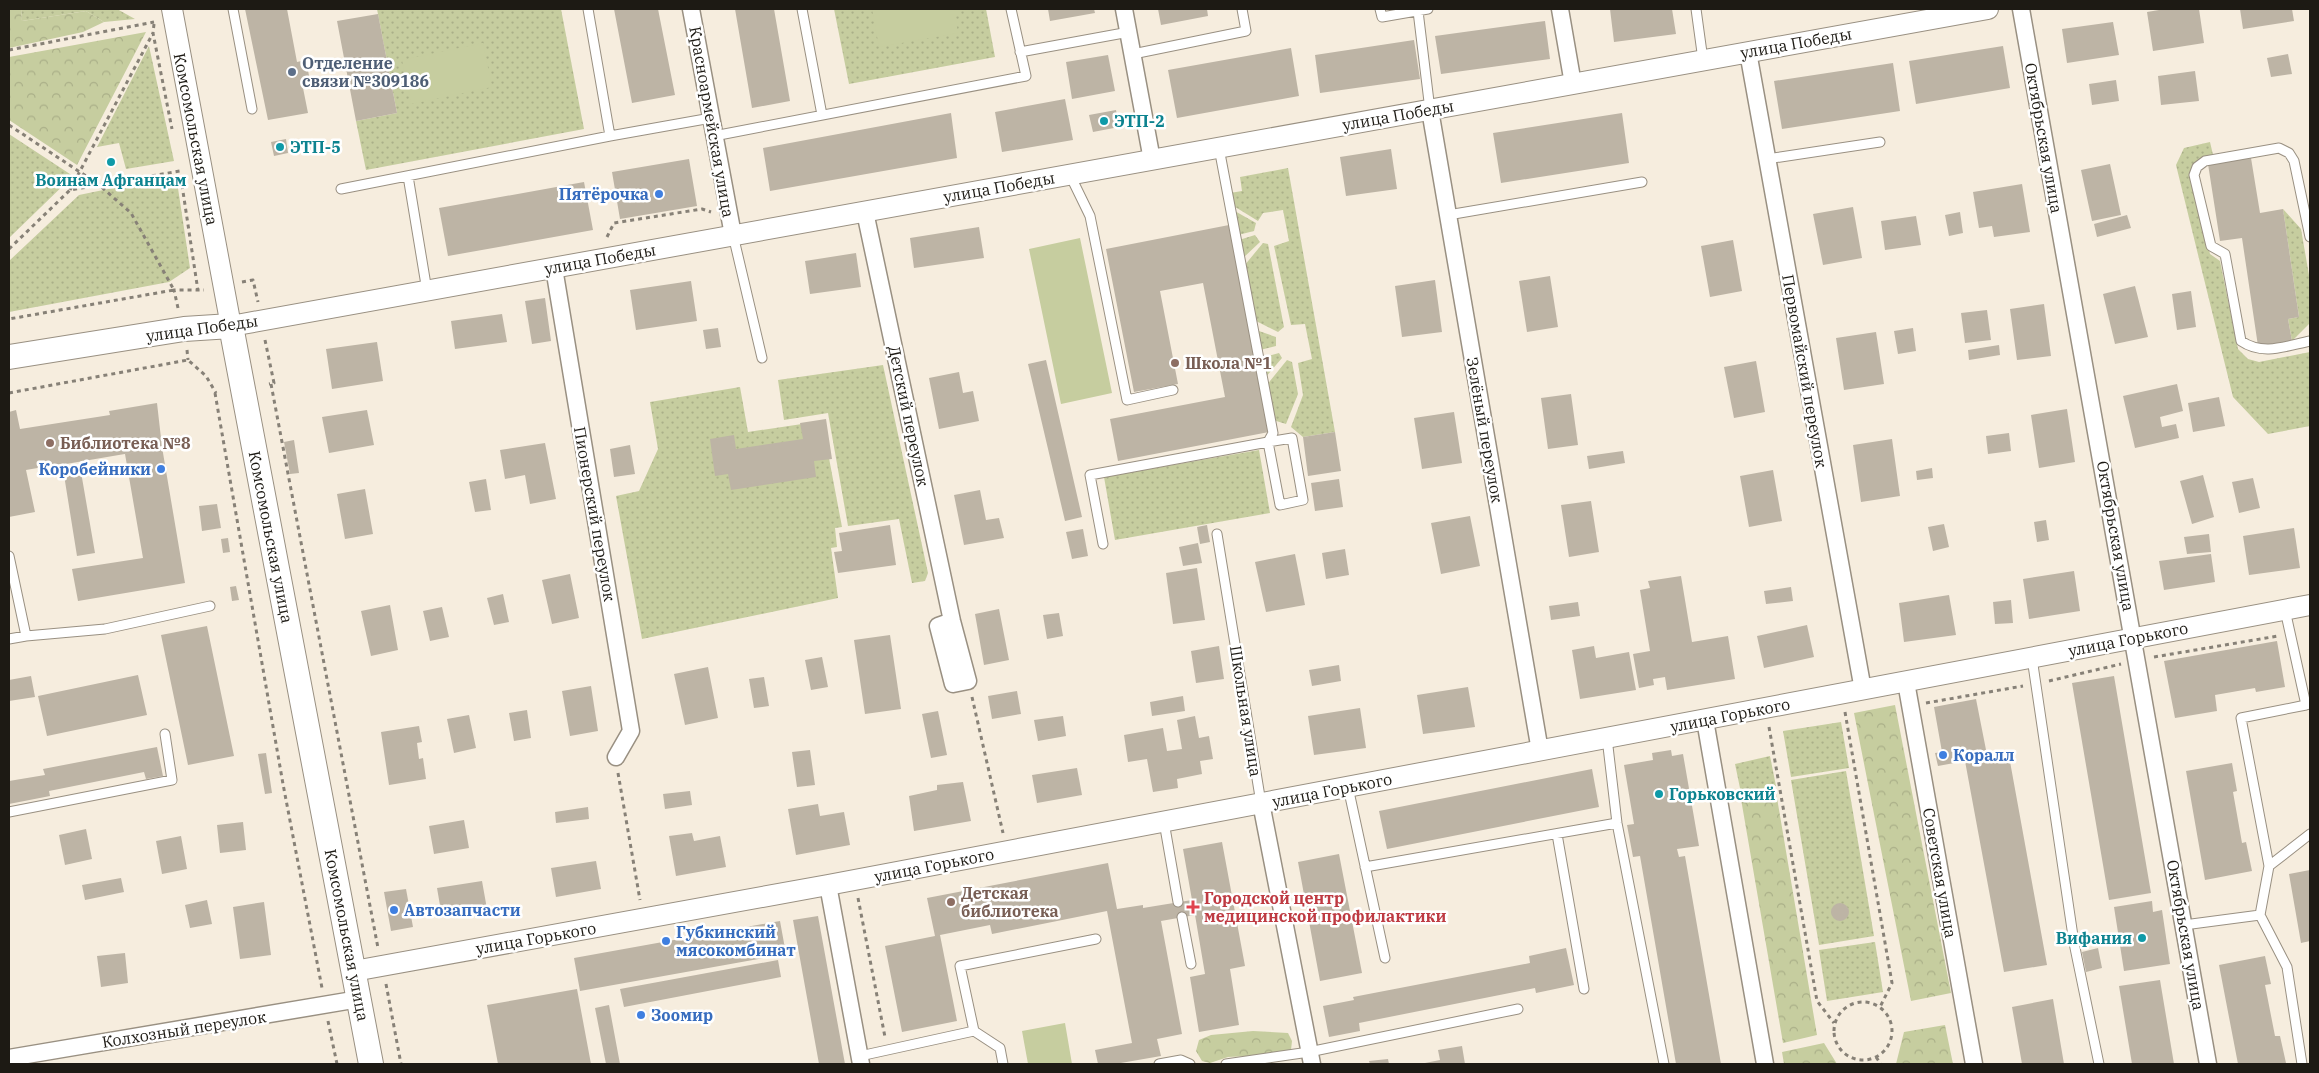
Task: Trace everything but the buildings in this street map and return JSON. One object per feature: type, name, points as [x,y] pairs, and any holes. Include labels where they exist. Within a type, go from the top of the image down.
[{"type":"main road","name":"улица Победы","points":[[9,357],[184,329],[231,326]]},
{"type":"main road","name":"Комсомольская улица","points":[[231,326],[371,1064]]},
{"type":"street","name":"Комсомольская улица","points":[[172,9],[231,326]]},
{"type":"street","name":"Красноармейская улица","points":[[691,9],[731,226]]},
{"type":"street","points":[[1124,9],[1152,160]]},
{"type":"street","points":[[1560,9],[1574,84]]},
{"type":"street","name":"улица Победы","points":[[231,326],[554,268],[731,226],[865,212],[1748,52],[1932,14],[1988,9]]},
{"type":"street","name":"Октябрьская улица","points":[[2021,9],[2208,1064]]},
{"type":"street","name":"Первомайский переулок","points":[[1748,52],[1862,690]]},
{"type":"street","name":"Зелёный переулок","points":[[1430,110],[1540,751]]},
{"type":"street","name":"Детский переулок","points":[[865,212],[952,620],[938,626],[952,684],[968,681]]},
{"type":"street","name":"Пионерский переулок","points":[[554,268],[631,731],[616,757]]},
{"type":"street","name":"улица Горького","points":[[354,972],[385,957],[828,886],[2310,605]]},
{"type":"street","name":"Советская улица","points":[[1906,682],[1974,1064]]},
{"type":"street","points":[[1705,720],[1765,1064]]},
{"type":"street","name":"Школьная улица","points":[[1261,803],[1310,1058]]},
{"type":"street","points":[[828,886],[861,1060]]},
{"type":"street","name":"Колхозный переулок","points":[[9,1058],[359,1000]]},
{"type":"lane","points":[[233,9],[252,109]]},
{"type":"lane","points":[[588,9],[610,136]]},
{"type":"lane","points":[[802,9],[822,115]]},
{"type":"lane","points":[[714,136],[1026,76],[1011,9]]},
{"type":"lane","points":[[1133,54],[1246,31],[1242,9]]},
{"type":"lane","points":[[1380,9],[1382,17],[1428,9]]},
{"type":"lane","points":[[1696,9],[1703,60]]},
{"type":"lane","points":[[1418,11],[1430,110]]},
{"type":"lane","points":[[1020,52],[1129,32]]},
{"type":"lane","points":[[341,189],[712,118]]},
{"type":"lane","points":[[1767,160],[1880,142]]},
{"type":"lane","points":[[1103,544],[1090,475],[1268,442],[1292,438],[1303,500],[1280,505],[1268,442],[1273,433],[1219,148]]},
{"type":"lane","points":[[2310,237],[2294,161],[2289,153],[2279,148],[2205,161],[2197,167],[2194,175],[2211,246],[2225,254],[2241,341],[2252,349],[2271,349],[2310,341]]},
{"type":"lane","points":[[1070,174],[1090,216],[1127,400],[1173,390]]},
{"type":"lane","points":[[408,176],[427,291]]},
{"type":"lane","points":[[1448,215],[1642,182]]},
{"type":"lane","points":[[731,226],[762,358]]},
{"type":"lane","name":"Школьная улица","points":[[1217,534],[1261,803]]},
{"type":"lane","points":[[9,556],[26,636]]},
{"type":"lane","points":[[9,639],[106,629],[210,606]]},
{"type":"lane","points":[[2285,610],[2308,705],[2241,718],[2268,866],[2260,915],[2286,967],[2302,1064]]},
{"type":"lane","points":[[2032,658],[2074,943],[2099,1064]]},
{"type":"lane","points":[[9,812],[172,780],[165,734]]},
{"type":"lane","points":[[1607,738],[1617,824],[1664,1064]]},
{"type":"lane","points":[[1348,787],[1384,958]]},
{"type":"lane","points":[[1164,822],[1178,902]]},
{"type":"lane","points":[[1365,867],[1617,824]]},
{"type":"lane","points":[[1557,834],[1584,989]]},
{"type":"lane","points":[[2268,866],[2310,834]]},
{"type":"lane","points":[[2184,925],[2260,915]]},
{"type":"lane","points":[[1182,917],[1191,964]]},
{"type":"lane","points":[[1003,1064],[1000,1048],[974,1031],[960,966],[1096,939]]},
{"type":"lane","points":[[1226,1064],[1310,1058],[1518,1009]]},
{"type":"lane","points":[[861,1060],[888,1051],[974,1031]]},
{"type":"lane","points":[[1159,1064],[1181,1060],[1190,1064]]},
{"type":"path","points":[[153,16],[153,33],[173,134]]},
{"type":"path","points":[[9,50],[154,22]]},
{"type":"path","points":[[9,249],[70,190],[153,33]]},
{"type":"path","points":[[9,125],[98,184],[131,213],[174,290],[9,319]]},
{"type":"path","points":[[178,162],[198,291]]},
{"type":"path","points":[[70,190],[180,171]]},
{"type":"path","points":[[598,238],[608,237],[614,224],[702,209],[731,226]]},
{"type":"path","points":[[257,300],[267,298]]},
{"type":"path","points":[[9,393],[188,360],[206,376],[215,393],[283,784],[337,1064]]},
{"type":"path","points":[[215,393],[272,384],[378,950],[385,957],[401,1064]]},
{"type":"path","points":[[968,681],[1004,836]]},
{"type":"path","points":[[1844,709],[1892,983],[1880,1007]]},
{"type":"path","points":[[1768,724],[1817,1001],[1834,1024]]},
{"type":"path","points":[[616,757],[642,908]]},
{"type":"path","points":[[857,896],[888,1051]]},
{"type":"path","points":[[1853,1002],[1872,1002],[1880,1007],[1890,1018],[1892,1033],[1888,1047],[1876,1057],[1857,1062],[1841,1050],[1833,1033],[1834,1024],[1844,1008],[1853,1002]]},
{"type":"path","points":[[1876,1057],[1881,1064]]},
{"type":"green space","points":[[9,9],[21,9],[22,21],[86,11],[104,22],[83,32],[9,48]]},
{"type":"green space","points":[[21,9],[117,9],[135,19],[104,22],[86,11],[22,21]]},
{"type":"green space","points":[[377,9],[561,9],[584,129],[366,170],[356,121],[397,113]]},
{"type":"green space","points":[[834,9],[986,9],[995,57],[849,84]]},
{"type":"green space","points":[[872,9],[954,9],[958,33],[879,47]]},
{"type":"green space","points":[[146,32],[77,165],[9,120],[9,57]]},
{"type":"green space","points":[[483,43],[492,87],[411,104],[402,60]]},
{"type":"green space","points":[[149,46],[174,161],[126,169],[119,143],[97,147]]},
{"type":"green space","points":[[9,134],[73,176],[9,238]]},
{"type":"green space","points":[[2210,142],[2214,159],[2207,162],[2192,179],[2210,254],[2220,261],[2238,349],[2248,359],[2259,362],[2310,352],[2310,426],[2268,434],[2233,397],[2176,165],[2184,148]]},
{"type":"green space","points":[[1288,168],[1335,432],[1303,437],[1291,427],[1303,395],[1298,363],[1312,359],[1305,324],[1291,325],[1274,246],[1289,241],[1283,210],[1263,213],[1258,221],[1232,205],[1230,193],[1242,191],[1240,177]]},
{"type":"green space","points":[[176,175],[190,268],[169,282],[9,312],[9,261],[79,195]]},
{"type":"green space","points":[[2283,209],[2301,229],[2310,281],[2310,323],[2292,341],[2288,319],[2299,317]]},
{"type":"green space","points":[[1233,210],[1256,223],[1254,231],[1238,235]]},
{"type":"green space","points":[[1255,235],[1260,242],[1242,259],[1239,240]]},
{"type":"green space","points":[[1080,238],[1112,393],[1061,404],[1029,249]]},
{"type":"green space","points":[[1263,243],[1268,244],[1284,327],[1278,332],[1254,320],[1244,266]]},
{"type":"green space","points":[[1256,330],[1276,337],[1276,346],[1260,350]]},
{"type":"green space","points":[[1279,353],[1282,358],[1265,378],[1261,358]]},
{"type":"green space","points":[[1287,360],[1292,362],[1298,394],[1286,424],[1273,420],[1266,386]]},
{"type":"green space","points":[[883,365],[928,573],[925,581],[912,583],[899,519],[848,526],[828,413],[784,420],[778,380]]},
{"type":"green space","points":[[740,387],[748,432],[822,421],[842,527],[835,528],[837,547],[831,548],[838,598],[642,639],[616,496],[639,491],[658,449],[650,402]]},
{"type":"green space","points":[[1259,450],[1270,513],[1115,540],[1104,477]]},
{"type":"green space","points":[[1895,705],[1951,993],[1911,1001],[1854,713]]},
{"type":"green space","points":[[1841,722],[1849,768],[1791,777],[1783,731]]},
{"type":"green space","points":[[1770,756],[1776,786],[1741,793],[1735,764]]},
{"type":"green space","points":[[1846,771],[1874,936],[1819,945],[1791,780]]},
{"type":"green space","points":[[1776,792],[1817,1035],[1783,1043],[1741,799]]},
{"type":"green space","points":[[1875,942],[1883,992],[1827,1001],[1819,950]]},
{"type":"green space","points":[[1065,1023],[1072,1064],[1028,1064],[1022,1031]]},
{"type":"green space","points":[[1945,1025],[1953,1064],[1896,1064],[1904,1032]]},
{"type":"green space","points":[[1253,1031],[1288,1033],[1292,1041],[1291,1050],[1269,1055],[1228,1057],[1210,1063],[1202,1061],[1196,1051],[1199,1040],[1211,1035]]},
{"type":"green space","points":[[1824,1043],[1837,1064],[1784,1064],[1782,1052]]},
{"type":"place","name":"Отделение связи №309186","points":[[292,72]]},
{"type":"place","name":"ЭТП-2","points":[[1104,121]]},
{"type":"place","name":"ЭТП-5","points":[[280,147]]},
{"type":"place","name":"Воинам Афганцам","points":[[111,162]]},
{"type":"place","name":"Пятёрочка","points":[[659,194]]},
{"type":"place","name":"Школа №1","points":[[1175,363]]},
{"type":"place","name":"Библиотека №8","points":[[50,443]]},
{"type":"place","name":"Коробейники","points":[[161,469]]},
{"type":"place","name":"Коралл","points":[[1943,755]]},
{"type":"place","name":"Горьковский","points":[[1659,794]]},
{"type":"place","name":"Детская библиотека","points":[[951,902]]},
{"type":"place","name":"Городской центр медицинской профилактики","points":[[1193,907]]},
{"type":"place","name":"Автозапчасти","points":[[394,910]]},
{"type":"place","name":"Вифания","points":[[2142,938]]},
{"type":"place","name":"Губкинский мясокомбинат","points":[[666,941]]},
{"type":"place","name":"Зоомир","points":[[641,1015]]}]
